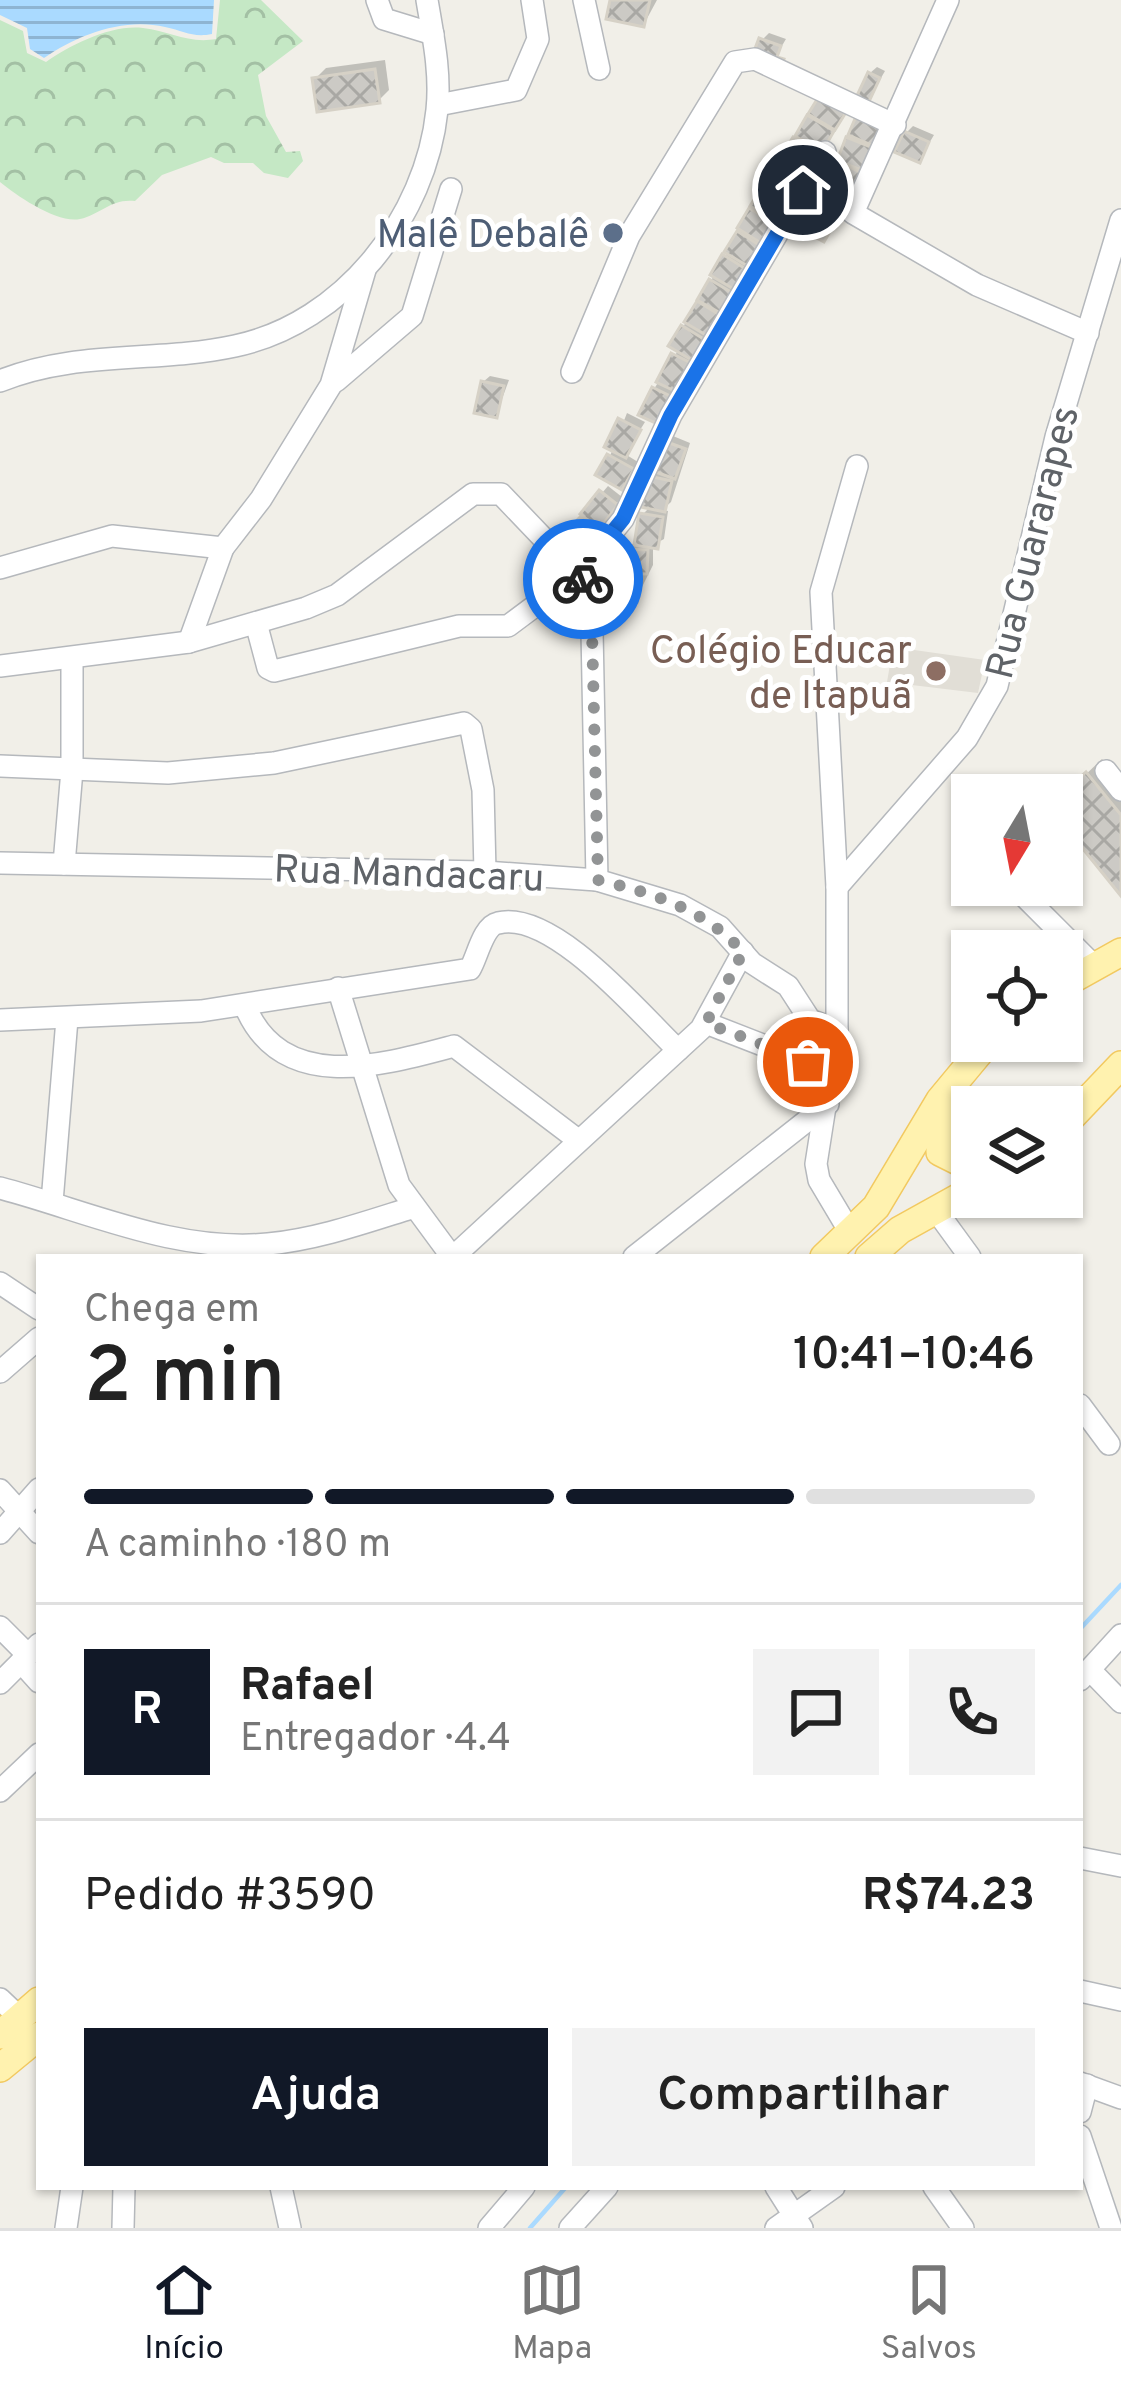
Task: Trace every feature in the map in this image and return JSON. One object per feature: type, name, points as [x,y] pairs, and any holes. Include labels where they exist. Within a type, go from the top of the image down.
[{"type":"main road","points":[[1083,974],[1121,952]]},
{"type":"main road","points":[[1083,977],[1121,985]]},
{"type":"main road","points":[[827,1254],[876,1207],[940,1100],[972,1062]]},
{"type":"main road","points":[[1083,1105],[1121,1065]]},
{"type":"main road","points":[[940,1100],[940,1152],[951,1158]]},
{"type":"main road","points":[[873,1254],[951,1201]]},
{"type":"main road","points":[[0,2068],[20,2018]]},
{"type":"street","points":[[377,0],[384,19],[433,34]]},
{"type":"street","points":[[189,642],[224,548],[261,500],[331,385],[366,269],[418,186],[438,105],[427,0]]},
{"type":"street","points":[[438,105],[516,90],[538,39],[532,0]]},
{"type":"street","points":[[584,0],[599,69]]},
{"type":"street","points":[[948,0],[896,125],[855,202],[856,219],[977,285],[1088,333]]},
{"type":"street","points":[[572,371],[629,236],[742,58],[896,125]]},
{"type":"street","points":[[256,623],[268,668],[274,671],[459,626],[513,624],[579,573],[623,519],[671,415],[825,152]]},
{"type":"street","points":[[331,385],[412,316],[451,189]]},
{"type":"street","name":"Rua Guararapes","points":[[837,887],[968,738],[997,686],[1056,437],[1121,220]]},
{"type":"street","points":[[0,381],[62,361],[241,346],[283,330],[328,302],[366,269]]},
{"type":"street","points":[[850,1232],[819,1180],[816,1165],[837,1030],[837,887],[821,592],[857,466]]},
{"type":"street","points":[[0,666],[189,642],[338,595],[473,494],[501,494],[579,573],[592,631],[598,880]]},
{"type":"street","points":[[0,568],[112,536],[224,548]]},
{"type":"street","points":[[64,864],[73,770],[72,660]]},
{"type":"street","points":[[0,766],[167,772],[274,763],[464,723],[470,729],[483,790],[485,872]]},
{"type":"street","points":[[1106,771],[1121,790]]},
{"type":"street","name":"Rua Mandacaru","points":[[0,863],[485,872],[598,880],[680,905],[720,928],[788,986],[810,1020],[837,1030]]},
{"type":"street","points":[[0,1020],[245,1006],[472,968],[492,924],[535,928],[578,953],[678,1050]]},
{"type":"street","points":[[456,1254],[706,1023],[743,952]]},
{"type":"street","points":[[338,988],[367,1069],[386,1148],[411,1208],[450,1254]]},
{"type":"street","points":[[245,1006],[255,1030],[272,1045],[312,1064],[367,1069],[454,1046],[578,1140]]},
{"type":"street","points":[[52,1202],[67,1019]]},
{"type":"street","points":[[706,1023],[832,1072]]},
{"type":"street","points":[[638,1254],[828,1104]]},
{"type":"street","points":[[0,1188],[169,1238],[232,1245],[320,1237],[411,1208]]},
{"type":"street","points":[[935,1209],[968,1254]]},
{"type":"street","points":[[0,1283],[36,1307]]},
{"type":"street","points":[[0,1372],[36,1341]]},
{"type":"street","points":[[1083,1409],[1109,1444]]},
{"type":"street","points":[[0,1490],[36,1530]]},
{"type":"street","points":[[0,1533],[36,1493]]},
{"type":"street","points":[[0,1627],[29,1654],[0,1683]]},
{"type":"street","points":[[1121,1635],[1085,1675],[1121,1702]]},
{"type":"street","points":[[0,1791],[36,1757]]},
{"type":"street","points":[[1083,1859],[1121,1866]]},
{"type":"street","points":[[1083,1992],[1121,2000]]},
{"type":"street","points":[[1084,2084],[1121,2098]]},
{"type":"street","points":[[1083,2145],[1111,2228]]},
{"type":"street","points":[[66,2228],[72,2190]]},
{"type":"street","points":[[123,2228],[124,2190]]},
{"type":"street","points":[[282,2190],[290,2228]]},
{"type":"street","points":[[489,2228],[521,2190]]},
{"type":"street","points":[[570,2228],[604,2190]]},
{"type":"street","points":[[777,2190],[790,2224],[830,2190]]},
{"type":"street","points":[[936,2190],[963,2228]]},
{"type":"shaded area","name":"Colégio Educar de Itapuã","points":[[893,647],[985,660],[978,693],[887,682]]},
{"type":"green space","points":[[220,0],[261,0],[303,41],[258,75],[266,116],[286,152],[300,151],[303,161],[288,178],[264,173],[253,163],[224,163],[211,157],[162,175],[135,201],[120,202],[80,219],[38,208],[0,182],[0,20],[23,31],[27,53],[46,62],[118,29],[216,39]]},
{"type":"water","points":[[0,0],[214,0],[212,34],[149,25],[117,26],[86,35],[44,58],[30,49],[27,28],[0,15]]},
{"type":"building","points":[[610,0],[650,0],[644,27],[606,19]]},
{"type":"building","points":[[759,38],[781,46],[777,57],[784,59],[782,65],[753,54]]},
{"type":"building","points":[[375,69],[380,103],[317,112],[312,78]]},
{"type":"building","points":[[868,72],[880,78],[866,108],[854,102]]},
{"type":"building","points":[[821,93],[848,109],[835,130],[808,114]]},
{"type":"building","points":[[858,112],[888,125],[878,148],[848,135]]},
{"type":"building","points":[[807,115],[834,131],[822,152],[795,136]]},
{"type":"building","points":[[904,131],[929,142],[920,163],[894,152]]},
{"type":"building","points":[[793,137],[820,154],[807,174],[780,158]]},
{"type":"building","points":[[846,137],[876,149],[867,172],[837,161]]},
{"type":"building","points":[[834,160],[864,174],[854,197],[823,184]]},
{"type":"building","points":[[779,161],[806,177],[793,198],[766,182]]},
{"type":"building","points":[[763,185],[790,202],[777,222],[750,206]]},
{"type":"building","points":[[818,202],[840,214],[824,242],[802,230]]},
{"type":"building","points":[[749,208],[776,224],[764,245],[737,228]]},
{"type":"building","points":[[737,231],[764,248],[751,268],[724,252]]},
{"type":"building","points":[[722,254],[749,271],[737,291],[710,275]]},
{"type":"building","points":[[709,279],[736,295],[724,315],[697,300]]},
{"type":"building","points":[[697,301],[723,317],[711,338],[684,322]]},
{"type":"building","points":[[681,325],[707,341],[695,362],[668,346]]},
{"type":"building","points":[[671,353],[693,364],[679,393],[656,382]]},
{"type":"building","points":[[481,381],[504,386],[497,418],[474,413]]},
{"type":"building","points":[[652,387],[674,398],[660,425],[638,415]]},
{"type":"building","points":[[618,418],[641,430],[626,458],[604,447]]},
{"type":"building","points":[[664,441],[686,449],[675,479],[653,471]]},
{"type":"building","points":[[607,454],[634,469],[622,490],[595,475]]},
{"type":"building","points":[[648,476],[672,481],[665,512],[641,507]]},
{"type":"building","points":[[599,490],[618,505],[599,529],[580,514]]},
{"type":"building","points":[[639,513],[663,517],[658,549],[634,545]]},
{"type":"building","points":[[580,517],[597,533],[577,554],[560,538]]},
{"type":"building","points":[[615,549],[648,550],[647,574],[614,573]]},
{"type":"building","points":[[607,576],[639,579],[637,602],[605,599]]},
{"type":"building","points":[[1086,772],[1121,815],[1121,896],[1083,849]]},
{"type":"waterway","points":[[1083,1626],[1121,1585]]},
{"type":"waterway","points":[[530,2228],[563,2190]]},
{"type":"way so far","points":[[583,579],[592,631],[598,880],[680,905],[720,928],[743,952],[706,1023],[808,1062]]},
{"type":"place","name":"Malê Debalê","points":[[613,233]]},
{"type":"place","name":"Colégio Educar de Itapuã","points":[[936,671]]},
{"type":"route","points":[[583,579],[579,573],[623,519],[671,415],[803,190]]}]
